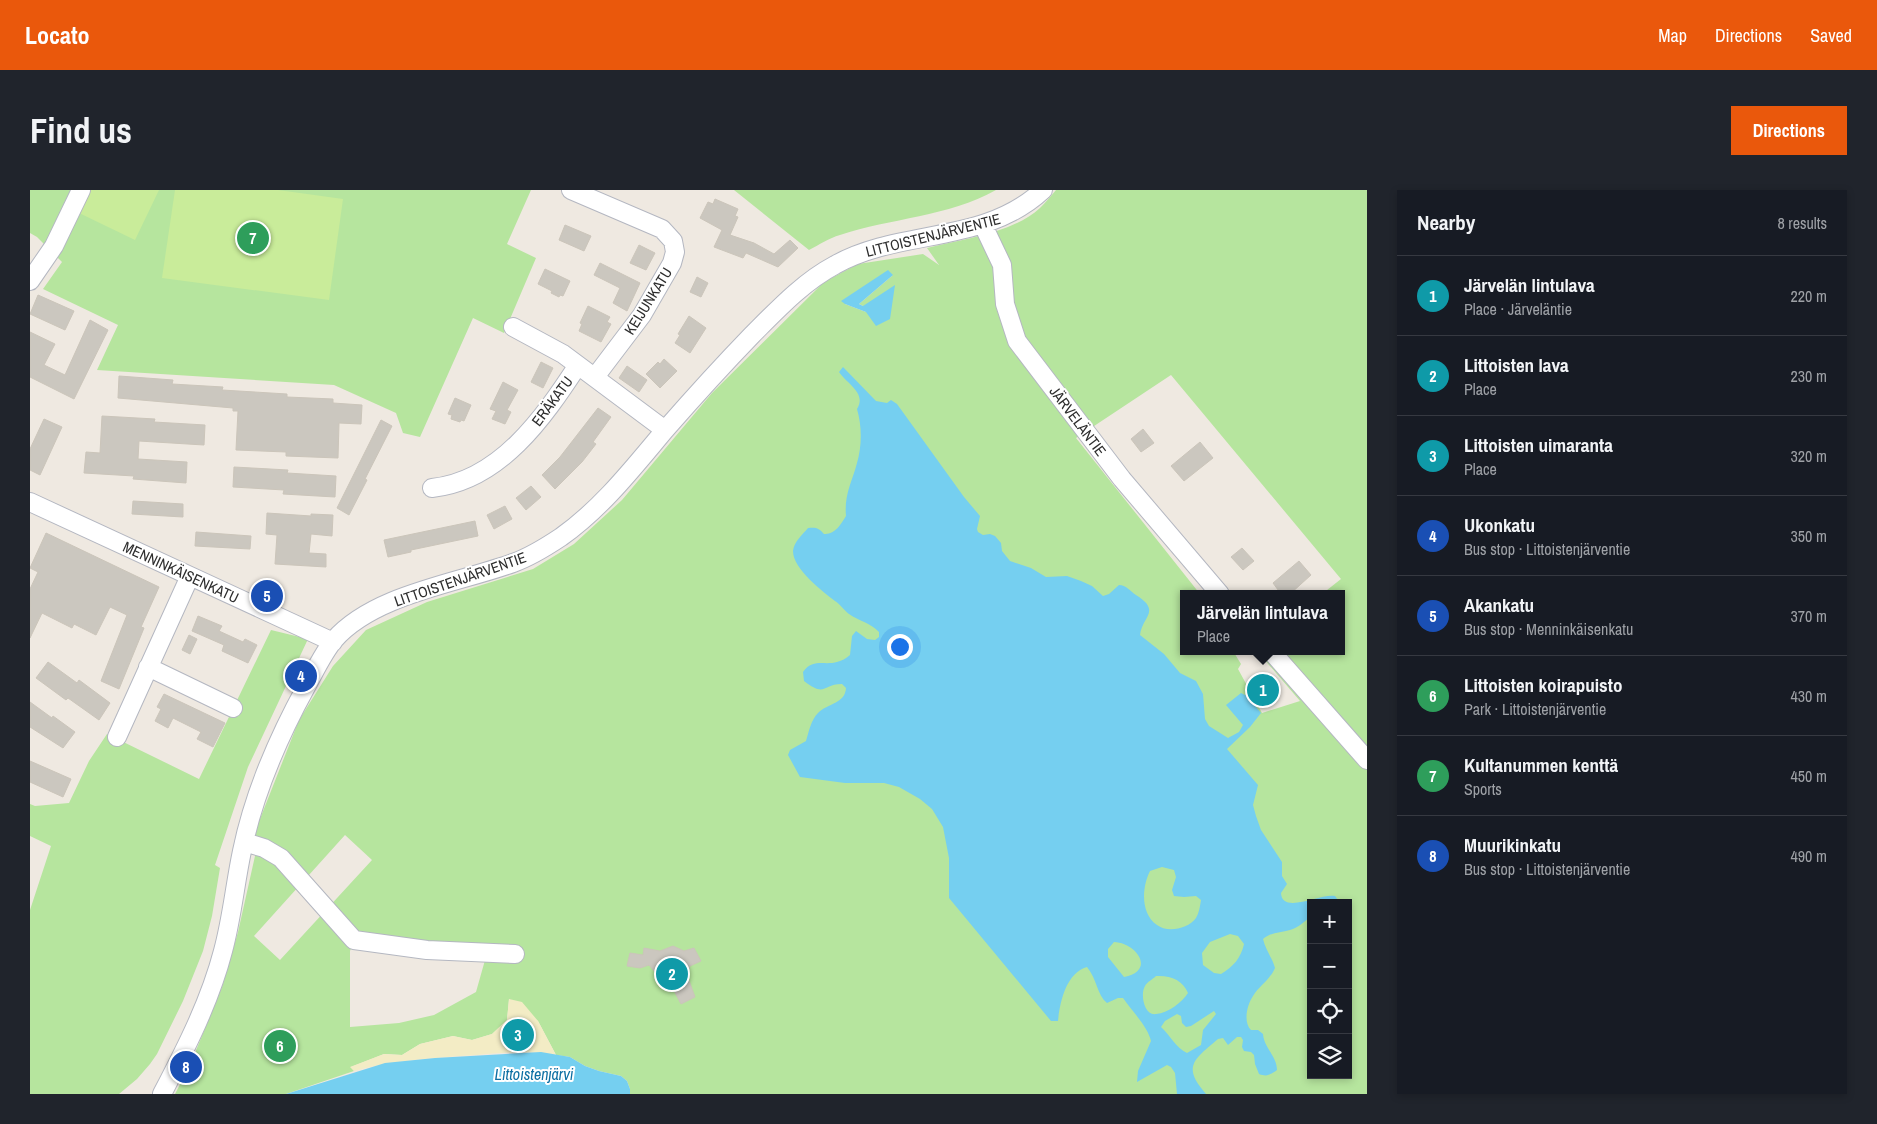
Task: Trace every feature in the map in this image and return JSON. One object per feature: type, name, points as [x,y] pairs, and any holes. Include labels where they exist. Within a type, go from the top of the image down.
[{"type":"street","points":[[30,281],[54,246],[81,190]]},
{"type":"street","name":"KEIJUNKATU","points":[[571,190],[662,229],[671,236],[674,246],[672,263],[649,304],[595,377]]},
{"type":"street","name":"LITTOISTENJÄRVENTIE","points":[[162,1094],[196,1026],[216,977],[224,947],[244,842],[264,777],[290,718],[312,675],[333,642],[357,621],[384,606],[425,590],[514,563],[545,547],[577,525],[602,501],[702,387],[767,320],[820,274],[856,254],[983,225],[1018,210],[1043,190]]},
{"type":"street","name":"JÄRVELÄNTIE","points":[[983,225],[1002,265],[1005,304],[1017,341],[1122,479],[1217,590]]},
{"type":"street","points":[[513,327],[549,345],[578,365]]},
{"type":"street","name":"ERÄKATU","points":[[432,488],[445,487],[468,479],[493,463],[516,444],[548,410],[578,365],[665,430]]},
{"type":"street","name":"MENNINKÄISENKATU","points":[[30,502],[333,642]]},
{"type":"street","points":[[116,736],[190,576]]},
{"type":"street","points":[[1275,655],[1367,760]]},
{"type":"street","points":[[148,667],[233,708]]},
{"type":"street","points":[[244,842],[264,848],[282,858],[354,940],[427,950],[515,954]]},
{"type":"green space","points":[[30,190],[531,190],[507,244],[536,258],[504,333],[473,318],[420,437],[403,433],[396,413],[334,385],[97,370],[118,325],[43,289],[62,262],[37,237],[30,233]]},
{"type":"green space","points":[[88,190],[159,190],[135,240],[77,212]]},
{"type":"green space","points":[[175,190],[278,190],[343,199],[329,300],[162,278]]},
{"type":"green space","points":[[734,190],[996,190],[978,199],[939,212],[859,229],[836,236],[809,250]]},
{"type":"green space","points":[[1056,190],[1367,190],[1367,1094],[630,1094],[627,1081],[621,1076],[585,1066],[570,1057],[556,1055],[538,1021],[509,999],[507,1020],[492,1034],[472,1040],[453,1036],[420,1044],[402,1055],[384,1054],[351,1067],[354,1071],[286,1094],[175,1094],[190,1065],[222,987],[238,932],[255,856],[256,829],[299,720],[333,666],[366,630],[427,602],[533,569],[574,544],[622,500],[712,393],[824,282],[858,264],[923,254],[939,265],[927,248],[986,234],[1016,224],[1029,217]],"holes":[[[893,275],[859,304],[863,306],[866,312],[845,304]],[[1171,375],[1341,579],[1327,590],[1345,590],[1345,655],[1260,655],[1300,701],[1262,713],[1238,669],[1241,664],[1235,655],[1180,655],[1180,590],[1197,590],[1076,438]],[[345,835],[372,860],[280,960],[254,936]],[[359,935],[480,945],[487,953],[476,992],[434,1015],[399,1023],[350,1027],[350,951],[354,940]]]},
{"type":"green space","points":[[271,630],[308,639],[248,767],[215,865],[220,868],[212,916],[203,951],[183,1001],[157,1054],[137,1079],[119,1094],[30,1094],[30,910],[51,846],[30,836],[30,804],[35,806],[69,803],[89,761],[107,734],[199,779]]},
{"type":"sand","points":[[509,999],[522,1002],[538,1021],[556,1055],[526,1052],[506,1053],[414,1060],[354,1071],[350,1067],[384,1054],[402,1055],[420,1044],[453,1036],[472,1040],[492,1034],[507,1020]]},
{"type":"water","points":[[888,270],[893,275],[859,304],[863,306],[895,285],[890,319],[876,326],[866,312],[841,301]]},
{"type":"water","points":[[843,367],[876,401],[887,403],[891,400],[897,404],[964,497],[980,516],[978,532],[983,535],[990,534],[995,536],[1001,543],[1002,551],[1010,561],[1031,568],[1046,577],[1067,576],[1081,581],[1092,586],[1103,596],[1121,585],[1144,601],[1148,605],[1149,610],[1140,635],[1164,654],[1180,673],[1196,681],[1203,694],[1205,719],[1209,726],[1228,738],[1239,732],[1243,725],[1226,705],[1241,693],[1247,696],[1261,713],[1250,727],[1227,749],[1258,785],[1253,805],[1261,830],[1282,862],[1282,876],[1287,884],[1281,893],[1283,899],[1295,903],[1307,901],[1307,919],[1293,929],[1269,935],[1263,939],[1275,968],[1255,992],[1248,1009],[1247,1023],[1251,1030],[1258,1030],[1263,1034],[1277,1070],[1266,1075],[1259,1074],[1254,1055],[1251,1052],[1244,1051],[1241,1037],[1237,1037],[1228,1045],[1223,1038],[1218,1039],[1203,1052],[1194,1064],[1194,1076],[1206,1094],[1177,1094],[1175,1073],[1167,1065],[1137,1082],[1138,1071],[1151,1041],[1143,1025],[1123,998],[1107,1003],[1101,996],[1087,967],[1074,975],[1069,982],[1060,1005],[1058,1021],[1051,1021],[949,898],[949,858],[943,827],[932,809],[920,799],[899,787],[884,783],[845,783],[800,777],[788,755],[790,750],[806,741],[810,726],[818,713],[843,697],[846,688],[842,684],[824,689],[816,689],[804,681],[803,672],[813,664],[836,662],[850,655],[852,636],[856,631],[867,639],[875,640],[879,637],[879,632],[876,629],[849,614],[809,579],[794,558],[793,551],[797,542],[808,528],[817,528],[824,534],[828,534],[837,528],[846,516],[847,495],[860,450],[861,429],[857,409],[860,398],[855,389],[839,372]],"holes":[[[1162,867],[1174,870],[1176,877],[1172,890],[1174,896],[1196,896],[1201,900],[1196,918],[1188,925],[1177,929],[1166,929],[1157,925],[1151,920],[1145,907],[1144,892],[1147,877],[1150,871]],[[1230,934],[1238,936],[1244,944],[1241,954],[1236,962],[1221,974],[1214,973],[1203,965],[1202,953],[1210,942]],[[1114,942],[1130,947],[1140,958],[1141,964],[1134,974],[1124,977],[1108,957],[1108,949]],[[1156,976],[1175,979],[1186,988],[1188,993],[1170,1009],[1152,1014],[1144,1004],[1143,994],[1146,985]],[[1214,1011],[1216,1014],[1203,1030],[1201,1045],[1187,1053],[1161,1027],[1165,1021],[1177,1014],[1181,1016],[1182,1023],[1186,1027],[1191,1026]]]},
{"type":"water","points":[[1329,896],[1335,896],[1337,899],[1316,899]]},
{"type":"water","name":"Littoistenjärvi","points":[[541,1052],[570,1057],[585,1066],[621,1076],[627,1081],[630,1094],[286,1094],[385,1063]]},
{"type":"building","points":[[715,199],[738,209],[735,216],[738,217],[730,235],[754,243],[774,254],[790,240],[798,248],[778,267],[746,253],[743,258],[714,247],[722,230],[700,218],[708,202],[713,204]]},
{"type":"building","points":[[565,225],[591,236],[584,251],[559,240]]},
{"type":"building","points":[[639,245],[655,253],[646,270],[630,263]]},
{"type":"building","points":[[600,263],[640,283],[627,311],[613,303],[620,288],[594,275]]},
{"type":"building","points":[[545,269],[570,281],[563,296],[560,295],[559,297],[538,284]]},
{"type":"building","points":[[697,277],[708,283],[701,297],[690,292]]},
{"type":"building","points":[[38,295],[74,311],[65,330],[30,314]]},
{"type":"building","points":[[588,306],[610,317],[607,322],[611,324],[601,342],[579,331],[582,324],[580,323]]},
{"type":"building","points":[[689,316],[706,328],[690,353],[675,343]]},
{"type":"building","points":[[90,320],[108,330],[74,399],[30,377],[30,332],[55,344],[44,365],[65,375]]},
{"type":"building","points":[[664,359],[677,371],[660,388],[646,374],[658,362],[660,364]]},
{"type":"building","points":[[541,362],[553,368],[543,388],[531,382]]},
{"type":"building","points":[[627,366],[647,380],[639,392],[619,378]]},
{"type":"building","points":[[119,376],[173,380],[172,384],[223,387],[222,390],[287,394],[287,397],[333,399],[333,403],[362,405],[361,424],[339,423],[338,458],[286,456],[286,452],[236,450],[238,411],[233,411],[233,408],[118,398]]},
{"type":"building","points":[[503,382],[518,390],[507,410],[511,412],[505,424],[492,419],[496,411],[490,409]]},
{"type":"building","points":[[455,398],[471,405],[464,421],[461,420],[460,422],[451,419],[452,415],[448,414]]},
{"type":"building","points":[[598,408],[611,417],[593,442],[596,444],[582,462],[555,489],[542,475],[560,457]]},
{"type":"building","points":[[102,416],[155,419],[154,422],[205,425],[204,445],[139,441],[138,459],[187,462],[186,483],[133,479],[134,476],[84,473],[86,452],[100,453]]},
{"type":"building","points":[[44,419],[62,427],[40,475],[30,470],[30,449]]},
{"type":"building","points":[[381,420],[392,426],[349,515],[337,508]]},
{"type":"building","points":[[1143,429],[1154,443],[1141,452],[1131,439]]},
{"type":"building","points":[[1200,442],[1213,458],[1184,481],[1171,466]]},
{"type":"building","points":[[234,467],[288,470],[287,473],[336,476],[335,497],[283,494],[284,490],[233,487]]},
{"type":"building","points":[[531,486],[541,497],[526,510],[516,498]]},
{"type":"building","points":[[133,501],[183,504],[183,517],[132,514]]},
{"type":"building","points":[[505,506],[512,519],[494,529],[487,515]]},
{"type":"building","points":[[267,513],[311,516],[311,514],[333,515],[332,536],[311,534],[309,553],[326,554],[326,567],[275,564],[277,535],[266,534]]},
{"type":"building","points":[[475,521],[478,536],[411,550],[411,552],[388,557],[384,540]]},
{"type":"building","points":[[196,532],[251,536],[250,549],[195,546]]},
{"type":"building","points":[[46,533],[159,587],[141,627],[144,628],[119,689],[101,681],[127,615],[110,607],[96,635],[74,624],[72,628],[42,613],[30,638],[30,589],[38,572],[30,568]]},
{"type":"building","points":[[1242,548],[1254,561],[1243,570],[1231,557]]},
{"type":"building","points":[[1299,561],[1311,575],[1294,590],[1278,590],[1273,583]]},
{"type":"building","points":[[198,616],[222,626],[219,631],[243,642],[245,639],[257,645],[248,663],[222,651],[224,645],[192,631]]},
{"type":"building","points":[[189,635],[197,639],[190,654],[182,650]]},
{"type":"building","points":[[48,662],[77,683],[79,680],[110,703],[99,720],[68,698],[66,700],[36,678]]},
{"type":"building","points":[[164,694],[225,723],[213,747],[197,739],[201,732],[173,718],[168,728],[155,721],[161,709],[157,707]]},
{"type":"building","points":[[30,702],[75,732],[63,748],[30,727]]},
{"type":"building","points":[[30,761],[71,779],[63,797],[30,782]]},
{"type":"building","points":[[673,946],[684,951],[694,948],[701,961],[690,966],[687,975],[695,997],[681,1004],[670,983],[659,977],[649,965],[640,968],[627,966],[630,953],[643,955],[644,948],[660,951]]},
{"type":"place","name":"Kultanummen kenttä","points":[[253,238]]},
{"type":"place","name":"Akankatu","points":[[267,596]]},
{"type":"place","name":"Ukonkatu","points":[[301,676]]},
{"type":"place","name":"Järvelän lintulava","points":[[1263,690]]},
{"type":"place","name":"Littoisten lava","points":[[672,974]]},
{"type":"place","name":"Littoisten uimaranta","points":[[518,1035]]},
{"type":"place","name":"Littoisten koirapuisto","points":[[280,1046]]},
{"type":"place","name":"Muurikinkatu","points":[[186,1067]]}]
